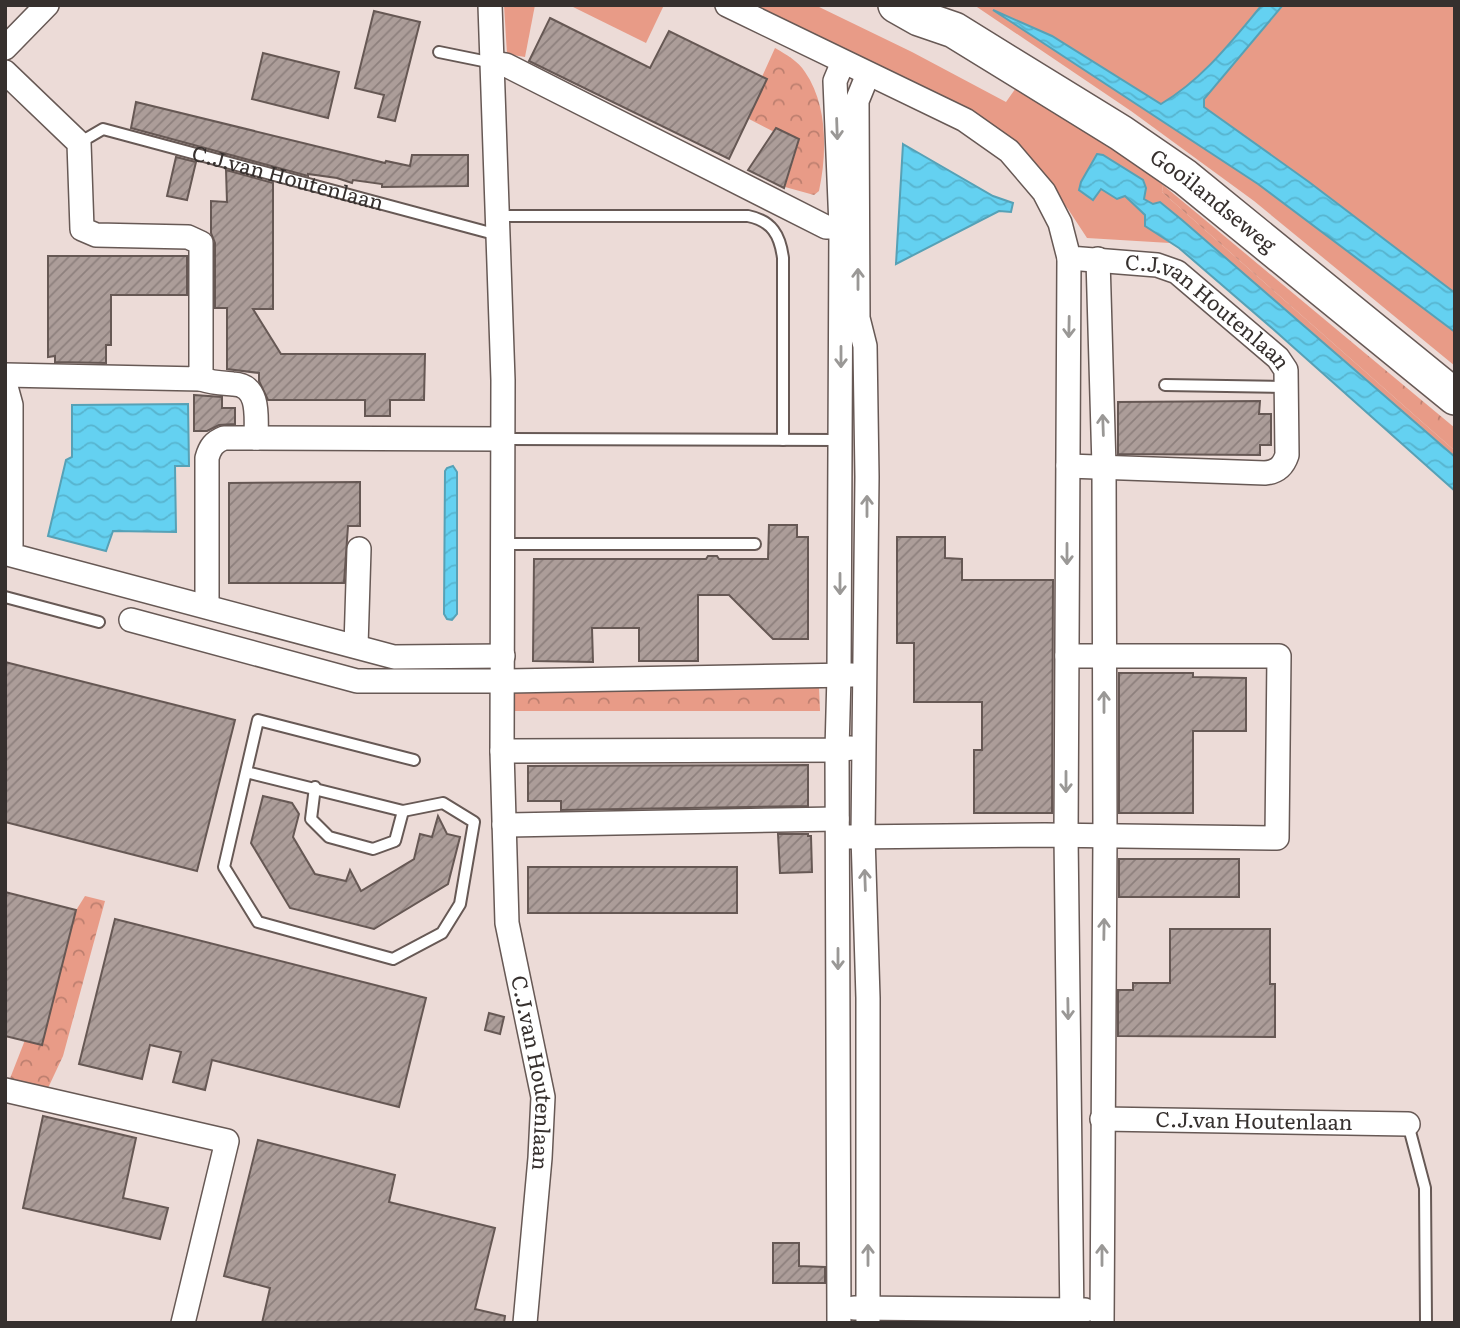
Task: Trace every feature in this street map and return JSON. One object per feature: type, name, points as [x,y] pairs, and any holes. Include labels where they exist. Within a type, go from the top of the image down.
[{"type":"main road","name":"Gooilandseweg","points":[[896,5],[919,18],[954,30],[1121,133],[1185,177],[1455,397]]},
{"type":"main road","name":"Gooilandseweg","points":[[930,5],[954,30]]},
{"type":"street","points":[[5,48],[47,5]]},
{"type":"street","name":"C.J.van Houtenlaan","points":[[490,5],[500,64],[497,225],[503,439],[502,751],[507,923],[542,1097],[540,1158],[524,1323]]},
{"type":"street","points":[[727,5],[965,120],[1009,151],[1044,191],[1060,223],[1069,258],[1066,835],[1072,1316]]},
{"type":"street","name":"C.J.van Houtenlaan","points":[[843,62],[835,81],[858,318],[865,346],[867,477],[863,836],[868,998],[868,1316]]},
{"type":"street","points":[[500,64],[826,227],[849,227]]},
{"type":"street","points":[[5,72],[79,143],[82,229],[96,235],[188,237],[201,243],[201,379]]},
{"type":"street","name":"C.J.van Houtenlaan","points":[[868,74],[857,101],[840,440],[837,750],[839,1315],[1103,1317],[1104,467],[1098,259]]},
{"type":"street","name":"C.J.van Houtenlaan","points":[[1068,466],[1265,474],[1278,470],[1287,455],[1286,370],[1278,358],[1177,272],[1157,265],[1069,258]]},
{"type":"street","points":[[5,375],[201,379],[214,384],[236,383],[249,391],[257,405],[256,438]]},
{"type":"street","points":[[5,383],[11,405],[11,555],[394,657],[503,656]]},
{"type":"street","points":[[206,605],[209,451],[218,441],[224,438],[503,439]]},
{"type":"street","points":[[356,646],[359,549]]},
{"type":"street","points":[[131,620],[357,681],[866,675]]},
{"type":"street","points":[[504,825],[837,829],[863,836],[1277,838],[1279,656],[1067,656]]},
{"type":"street","points":[[502,751],[837,750],[865,746]]},
{"type":"street","points":[[838,909],[866,910]]},
{"type":"street","points":[[838,998],[868,998]]},
{"type":"street","points":[[5,1090],[227,1141],[183,1323]]},
{"type":"street","points":[[838,1101],[867,1101]]},
{"type":"street","name":"C.J.van Houtenlaan","points":[[1102,1119],[1408,1124]]},
{"type":"lane","points":[[439,52],[500,64]]},
{"type":"lane","name":"C.J.van Houtenlaan","points":[[79,143],[103,129],[497,225]]},
{"type":"lane","points":[[497,225],[748,216],[768,224],[781,241],[783,258],[783,440]]},
{"type":"lane","points":[[1165,385],[1286,387]]},
{"type":"lane","points":[[503,439],[840,440]]},
{"type":"lane","points":[[503,544],[755,544]]},
{"type":"lane","points":[[5,597],[99,622]]},
{"type":"lane","points":[[246,772],[316,787],[403,811],[443,803],[474,822],[460,904],[442,933],[393,959],[258,922],[224,867],[258,720],[414,760]]},
{"type":"lane","points":[[316,787],[312,819],[329,837],[373,849],[395,841],[403,811]]},
{"type":"lane","points":[[1408,1124],[1425,1188],[1426,1323]]},
{"type":"green space","points":[[504,5],[535,5],[525,57],[507,54]]},
{"type":"green space","points":[[569,5],[664,5],[646,43]]},
{"type":"green space","points":[[749,5],[815,5],[1006,102],[1018,85],[1096,134],[1163,185],[1162,192],[1455,451],[1455,457],[1182,220],[1144,199],[1146,188],[1097,154],[1081,182],[1101,189],[1117,199],[1125,196],[1145,215],[1145,226],[1170,243],[1087,238],[1029,160]]},
{"type":"green space","points":[[974,5],[1262,5],[1203,71],[1161,104],[1052,36],[998,13],[1258,184],[1455,332],[1455,366],[1254,201],[1131,111]]},
{"type":"green space","points":[[1284,5],[1455,5],[1455,293],[1309,182],[1204,107],[1204,99]]},
{"type":"green space","points":[[775,48],[802,68],[813,85],[822,114],[823,161],[819,191],[814,195],[785,187],[798,144],[749,119],[765,82],[761,79]]},
{"type":"green space","points":[[1163,185],[1455,428],[1455,451],[1162,192]]},
{"type":"green space","points":[[819,687],[820,711],[511,711],[512,691]]},
{"type":"green space","points":[[85,896],[105,901],[63,1056],[48,1088],[9,1081],[75,912]]},
{"type":"water","points":[[1262,5],[1283,5],[1204,99],[1204,107],[1309,182],[1455,293],[1455,332],[1258,184],[993,10],[1052,36],[1161,104],[1203,71]]},
{"type":"water","points":[[903,144],[993,196],[1013,203],[1011,212],[999,211],[896,264]]},
{"type":"water","points":[[1097,154],[1143,180],[1146,188],[1144,199],[1153,204],[1160,202],[1182,220],[1455,457],[1455,491],[1179,248],[1145,226],[1145,215],[1125,196],[1117,199],[1101,189],[1093,200],[1079,190]]},
{"type":"water","points":[[188,404],[189,466],[175,466],[176,532],[113,531],[106,551],[48,536],[66,460],[72,457],[72,405]]},
{"type":"water","points":[[453,466],[457,472],[457,614],[452,620],[447,619],[444,614],[445,471]]},
{"type":"building","points":[[374,11],[420,22],[395,121],[378,117],[384,95],[355,88]]},
{"type":"building","points":[[550,18],[650,68],[669,31],[767,79],[729,159],[529,61]]},
{"type":"building","points":[[263,53],[339,72],[328,118],[252,99]]},
{"type":"building","points":[[136,102],[385,163],[386,161],[410,166],[412,155],[468,155],[468,186],[382,187],[382,184],[353,180],[352,183],[337,178],[308,176],[131,128]]},
{"type":"building","points":[[776,128],[799,139],[784,188],[748,170]]},
{"type":"building","points":[[176,157],[196,162],[187,200],[167,196]]},
{"type":"building","points":[[226,170],[273,183],[273,309],[253,309],[281,354],[425,354],[424,400],[390,400],[390,416],[365,416],[365,400],[268,400],[259,381],[259,373],[227,369],[227,308],[215,308],[215,243],[211,233],[211,201],[227,202]]},
{"type":"building","points":[[48,256],[187,256],[187,295],[111,295],[111,345],[106,345],[106,363],[55,362],[55,356],[48,357]]},
{"type":"building","points":[[194,395],[222,397],[222,408],[235,408],[235,424],[219,425],[207,431],[194,431]]},
{"type":"building","points":[[1260,401],[1259,414],[1271,414],[1271,445],[1260,445],[1260,455],[1118,454],[1118,402]]},
{"type":"building","points":[[360,482],[360,526],[348,526],[344,583],[229,583],[229,483]]},
{"type":"building","points":[[769,525],[797,525],[797,537],[808,537],[808,639],[773,639],[729,595],[698,595],[698,661],[639,661],[639,628],[592,628],[593,662],[533,661],[534,559],[706,559],[708,556],[717,556],[719,559],[768,559]]},
{"type":"building","points":[[897,537],[945,537],[945,558],[962,559],[962,580],[1053,580],[1052,813],[974,813],[974,750],[982,750],[982,702],[914,702],[914,643],[897,643]]},
{"type":"building","points":[[5,662],[235,720],[197,871],[5,822]]},
{"type":"building","points":[[1119,673],[1193,673],[1193,677],[1246,678],[1246,731],[1193,731],[1193,813],[1119,813]]},
{"type":"building","points":[[808,765],[808,806],[561,810],[561,801],[528,801],[528,766]]},
{"type":"building","points":[[263,796],[292,803],[299,814],[293,837],[315,874],[346,881],[350,870],[361,891],[414,859],[420,834],[432,837],[438,816],[447,834],[460,837],[448,884],[374,929],[290,908],[251,843]]},
{"type":"building","points":[[778,834],[811,836],[812,872],[780,873]]},
{"type":"building","points":[[1119,859],[1239,859],[1239,897],[1119,897]]},
{"type":"building","points":[[528,867],[737,867],[737,913],[528,913]]},
{"type":"building","points":[[5,892],[76,910],[42,1045],[5,1036]]},
{"type":"building","points":[[115,919],[426,998],[399,1107],[212,1060],[205,1090],[173,1082],[181,1052],[150,1045],[142,1079],[79,1064]]},
{"type":"building","points":[[1170,929],[1270,929],[1270,984],[1275,984],[1275,1037],[1118,1036],[1118,990],[1133,990],[1133,983],[1170,983]]},
{"type":"building","points":[[489,1013],[504,1017],[500,1034],[485,1030]]},
{"type":"building","points":[[43,1116],[136,1138],[123,1198],[168,1208],[160,1239],[23,1208]]},
{"type":"building","points":[[258,1140],[395,1175],[389,1202],[495,1228],[475,1309],[505,1316],[504,1323],[262,1323],[270,1288],[224,1276]]},
{"type":"building","points":[[773,1243],[799,1243],[799,1266],[825,1267],[825,1283],[773,1283]]}]
